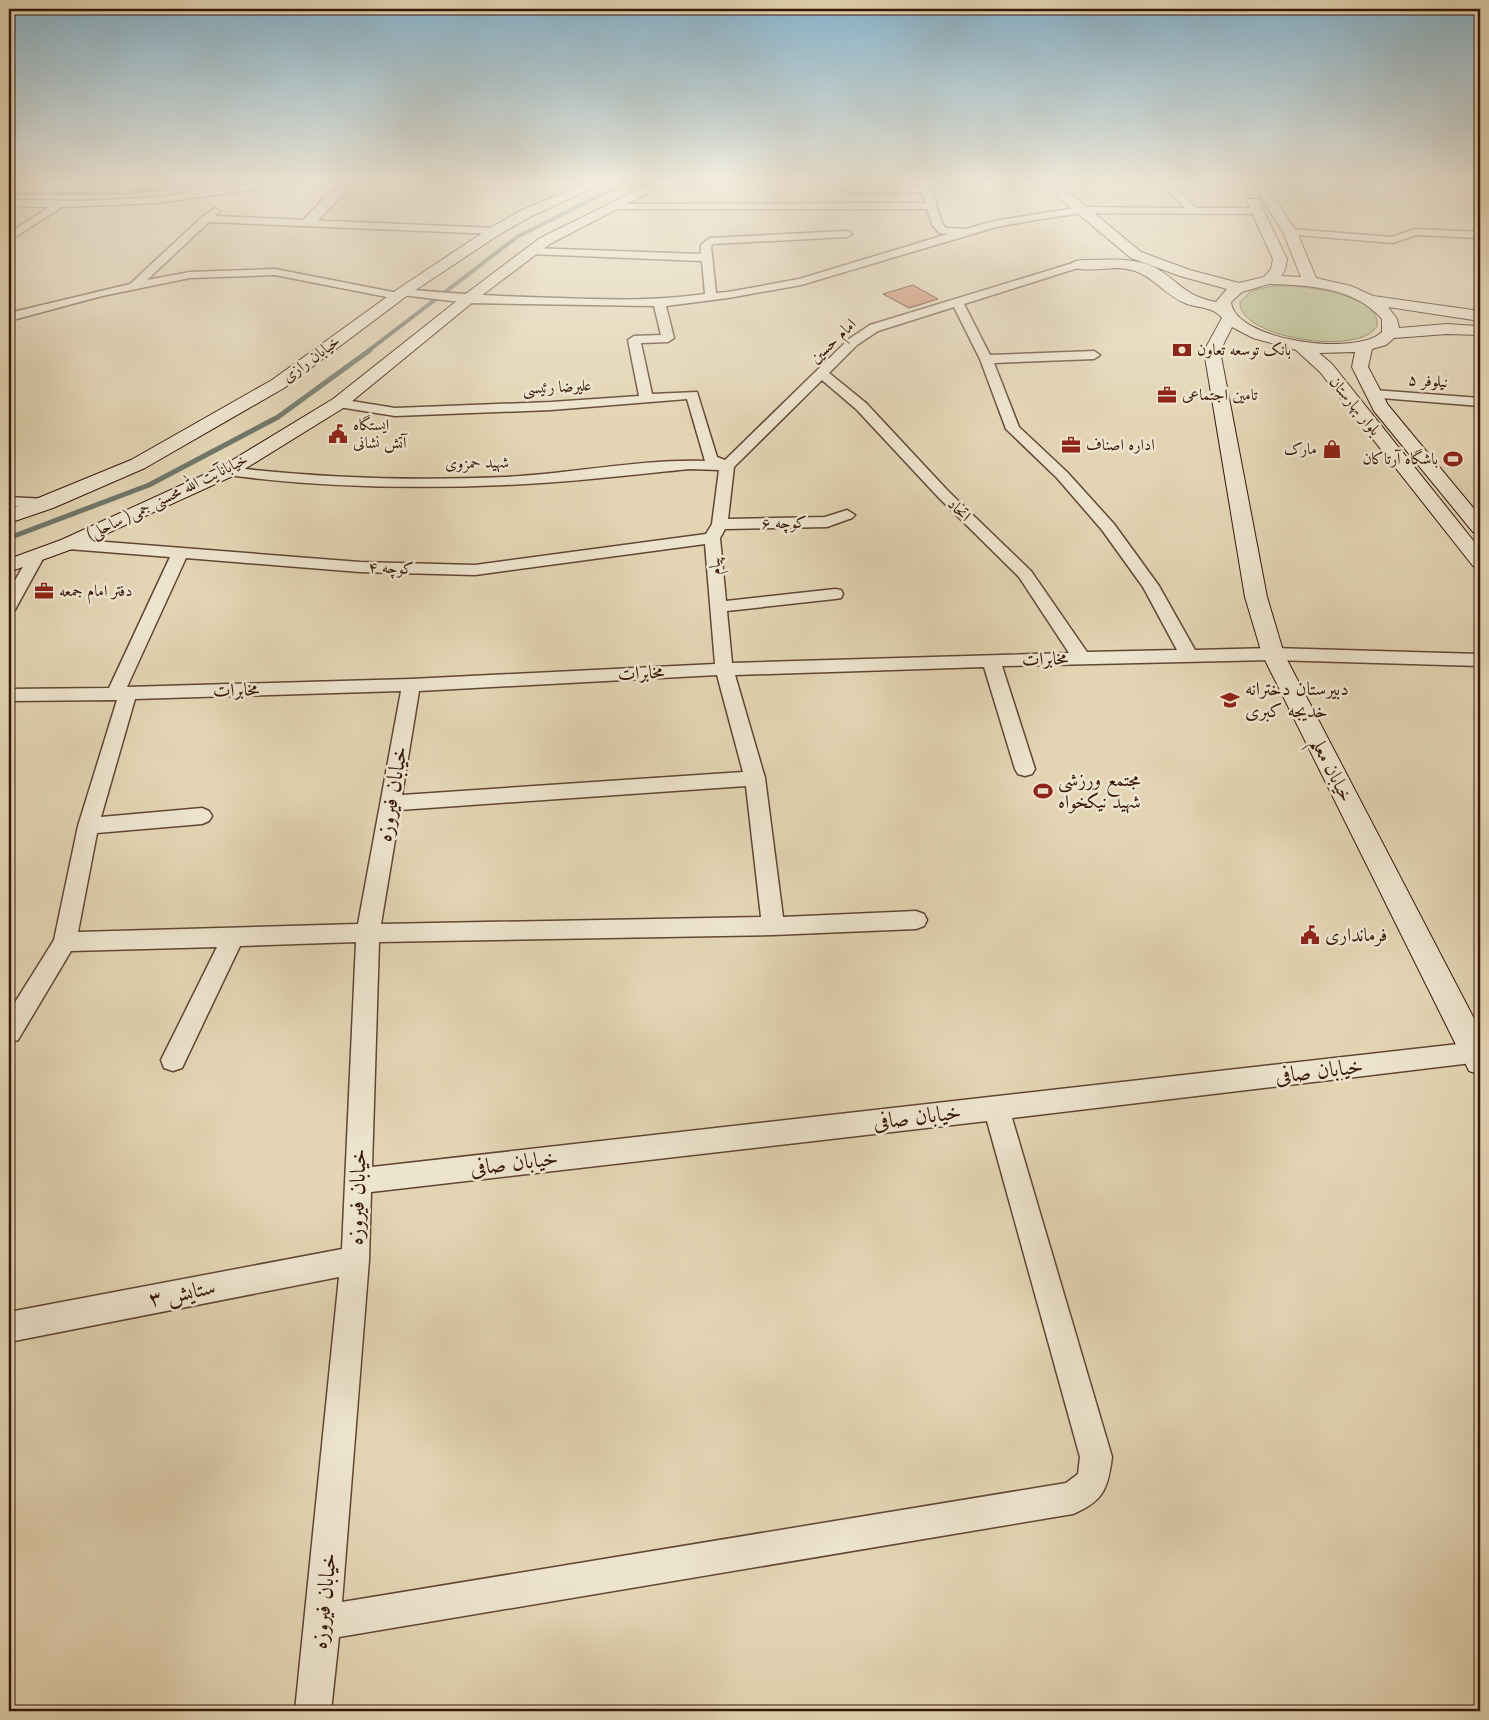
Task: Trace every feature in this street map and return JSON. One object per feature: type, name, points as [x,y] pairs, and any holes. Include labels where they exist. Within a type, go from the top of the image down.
[{"type":"main road","name":"خیابان رازی","points":[[9,517],[46,504],[138,464],[278,384],[400,294],[449,261]]},
{"type":"main road","name":"خیابانآیت الله محسنی جمی( ساحلی)","points":[[9,566],[68,544],[228,471],[339,403],[518,261]]},
{"type":"main road","name":"امام حسین","points":[[1077,265],[1093,261]]},
{"type":"main road","points":[[1154,261],[1237,287],[1269,280],[1310,282],[1331,286],[1368,300],[1480,316]]},
{"type":"main road","points":[[1269,280],[1278,270],[1280,261]]},
{"type":"main road","points":[[1302,261],[1310,282]]},
{"type":"main road","points":[[1077,265],[1130,265],[1146,269],[1164,280],[1176,292],[1227,313],[1258,334],[1301,346],[1325,349],[1365,346],[1380,341],[1389,334],[1392,326],[1389,317],[1368,300]]},
{"type":"main road","points":[[1164,280],[1177,281],[1185,278],[1185,272]]},
{"type":"main road","name":"خیابان معلم","points":[[1237,287],[1227,292],[1223,300],[1227,313],[1212,351],[1256,597],[1273,654],[1478,1057]]},
{"type":"main road","points":[[1430,309],[1424,313],[1429,320],[1447,329]]},
{"type":"main road","points":[[1389,334],[1447,329],[1480,331]]},
{"type":"main road","name":"بلوار بهارستان","points":[[1301,346],[1326,368],[1480,562]]},
{"type":"main road","name":"بلوار بهارستان","points":[[1365,346],[1360,367],[1380,407],[1480,528]]},
{"type":"main road","points":[[1326,368],[1326,360],[1333,358],[1353,362],[1360,367]]},
{"type":"street","points":[[133,287],[160,261]]},
{"type":"street","points":[[708,261],[711,297]]},
{"type":"street","points":[[9,317],[190,275],[275,272],[400,294],[468,299],[659,302],[711,297],[801,282],[871,261]]},
{"type":"street","name":"امام حسین","points":[[727,466],[823,374],[853,342],[874,328],[1077,265]]},
{"type":"street","points":[[958,301],[986,359],[1013,429],[1062,475],[1108,528],[1151,586],[1190,657]]},
{"type":"street","points":[[646,399],[634,340],[668,338],[659,302]]},
{"type":"street","points":[[986,359],[1094,355]]},
{"type":"street","name":"اتحاد","points":[[823,374],[861,406],[944,496],[1025,574],[1082,658]]},
{"type":"street","name":"علیرضا رئیسی","points":[[339,403],[395,412],[551,406],[692,394],[711,459],[727,466]]},
{"type":"street","name":"نیلوفر ۵","points":[[1374,394],[1480,402]]},
{"type":"street","name":"شهید حمزوی","points":[[228,471],[292,479],[380,482],[505,481],[690,465],[727,466]]},
{"type":"street","name":"پیام","points":[[727,466],[716,531],[718,606],[724,669],[755,778],[773,926]]},
{"type":"street","points":[[9,501],[46,504]]},
{"type":"street","name":"کوچه ۶","points":[[716,531],[827,522],[847,515]]},
{"type":"street","name":"کوچه ۴","points":[[68,544],[360,567],[475,570],[716,531]]},
{"type":"street","points":[[9,1032],[65,942],[88,826],[121,694],[180,552]]},
{"type":"street","points":[[9,606],[36,557]]},
{"type":"street","points":[[718,606],[835,594]]},
{"type":"street","name":"مخابرات","points":[[9,695],[121,694],[411,685],[724,669],[1082,658],[1273,654],[1480,660]]},
{"type":"street","points":[[991,661],[1025,770]]},
{"type":"street","name":"خیابان فیروزه","points":[[313,1711],[323,1622],[355,1260],[368,932],[411,685]]},
{"type":"street","points":[[391,803],[755,778]]},
{"type":"street","points":[[88,826],[202,816]]},
{"type":"street","points":[[65,942],[368,932],[773,926],[916,920]]},
{"type":"street","points":[[173,1060],[233,937]]},
{"type":"street","name":"خیابان صافی","points":[[358,1181],[996,1108],[1478,1057]]},
{"type":"street","points":[[323,1622],[1073,1498],[1093,1482],[1096,1457],[996,1108]]},
{"type":"street","name":"ستایش ۳","points":[[9,1327],[355,1260]]},
{"type":"green space","points":[[1273,286],[1317,289],[1352,298],[1366,306],[1375,315],[1377,326],[1366,335],[1348,340],[1326,342],[1278,334],[1258,325],[1245,315],[1240,302],[1251,291]]},
{"type":"building","points":[[913,285],[938,299],[909,308],[883,294]]},
{"type":"waterway","points":[[368,351],[485,261]]},
{"type":"waterway","points":[[9,538],[149,485],[278,417],[370,350]]},
{"type":"place","name":"بانک توسعه تعاون","points":[[1182,350]]},
{"type":"place","name":"تامین اجتماعی","points":[[1167,395]]},
{"type":"place","name":"ایستگاه آتش نشانی","points":[[338,434]]},
{"type":"place","name":"اداره اصناف","points":[[1071,445]]},
{"type":"place","name":"مارک","points":[[1332,449]]},
{"type":"place","name":"باشگاه آرتاکان","points":[[1453,459]]},
{"type":"place","name":"دفتر امام جمعه","points":[[44,591]]},
{"type":"place","name":"دبیرستان دخترانه خدیجه کبری","points":[[1230,700]]},
{"type":"place","name":"مجتمع ورزشی شهید نیکخواه","points":[[1043,791]]},
{"type":"place","name":"فرمانداری","points":[[1310,935]]}]
